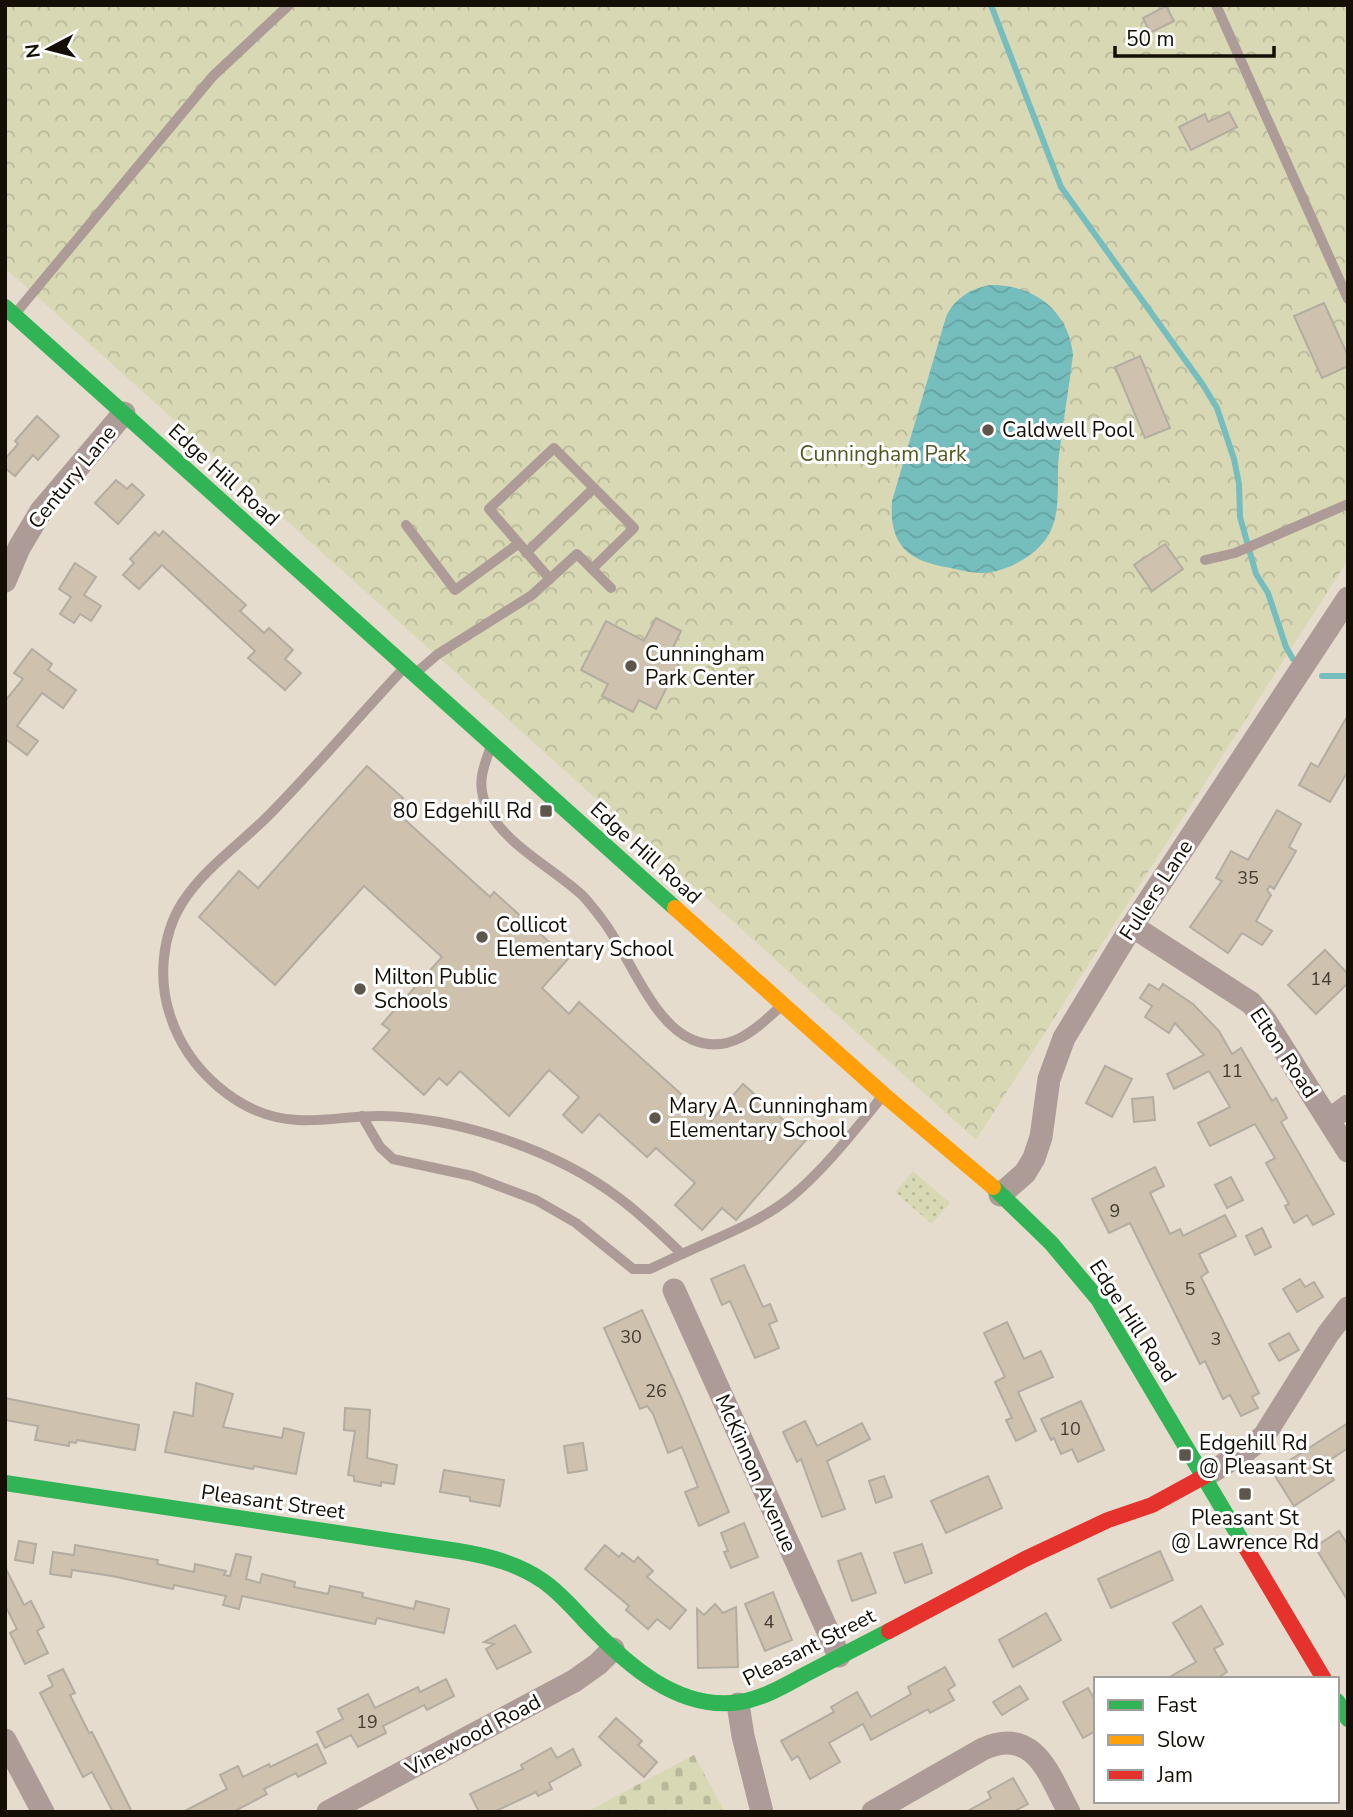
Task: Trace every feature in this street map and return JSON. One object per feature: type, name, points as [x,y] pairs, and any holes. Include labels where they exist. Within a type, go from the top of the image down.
[{"type":"street","name":"Edge Hill Road","points":[[10,311],[783,1005],[1000,1195],[1057,1250],[1085,1281],[1205,1476]]},
{"type":"street","name":"Century Lane","points":[[5,581],[19,548],[41,511],[124,414]]},
{"type":"street","name":"Fullers Lane","points":[[1000,1195],[1025,1172],[1034,1158],[1041,1137],[1045,1099],[1055,1059],[1064,1038],[1132,926],[1339,629],[1348,598]]},
{"type":"street","name":"Elton Road","points":[[1132,926],[1251,1003],[1265,1020],[1348,1151]]},
{"type":"street","points":[[1329,1120],[1348,1106]]},
{"type":"street","name":"McKinnon Avenue","points":[[674,1290],[839,1656]]},
{"type":"street","points":[[1323,1677],[1205,1476],[1264,1436],[1328,1334],[1348,1308]]},
{"type":"street","name":"Pleasant Street","points":[[5,1483],[458,1550],[488,1557],[518,1567],[543,1581],[612,1648],[644,1674],[682,1696],[705,1703],[738,1704],[768,1694],[1046,1549],[1108,1520],[1152,1506],[1205,1476]]},
{"type":"street","name":"Vinewood Road","points":[[328,1812],[574,1681],[598,1664],[612,1648]]},
{"type":"street","points":[[738,1704],[762,1812]]},
{"type":"street","points":[[5,1740],[43,1812]]},
{"type":"street","points":[[873,1812],[983,1749],[1011,1742],[1026,1747],[1038,1759],[1069,1812]]},
{"type":"lane","points":[[10,311],[213,76],[289,5]]},
{"type":"lane","points":[[1216,5],[1348,299]]},
{"type":"lane","points":[[550,579],[489,509],[554,448],[634,528],[592,569]]},
{"type":"lane","points":[[526,553],[594,488]]},
{"type":"lane","points":[[1205,560],[1260,544],[1348,504]]},
{"type":"lane","points":[[406,525],[455,590],[518,544]]},
{"type":"lane","points":[[611,588],[577,554],[523,601],[410,670],[273,811],[192,888],[173,921],[164,960],[164,994],[179,1040],[198,1066],[221,1089],[256,1111],[282,1119],[308,1121],[362,1116],[397,1117],[454,1125],[509,1140],[584,1175],[618,1196],[682,1254]]},
{"type":"lane","points":[[492,743],[480,777],[487,808],[499,825],[518,843],[584,898],[604,922],[652,1001],[671,1025],[694,1041],[717,1045],[733,1043],[750,1034],[783,1005]]},
{"type":"lane","points":[[362,1116],[380,1147],[393,1159],[472,1176],[536,1200],[576,1223],[633,1269],[650,1269],[757,1219],[790,1198],[884,1095]]},
{"type":"green space","name":"Cunningham Park","points":[[5,5],[1348,5],[1348,560],[976,1140],[5,268]]},
{"type":"green space","points":[[913,1171],[950,1203],[932,1224],[895,1192]]},
{"type":"green space","points":[[694,1755],[725,1812],[586,1812]]},
{"type":"water","name":"Caldwell Pool","points":[[990,285],[1021,289],[1046,303],[1065,325],[1073,355],[1059,455],[1057,505],[1053,525],[1044,542],[1029,556],[1001,570],[982,573],[932,564],[908,553],[895,532],[892,501],[946,317],[964,295]]},
{"type":"building","points":[[1166,6],[1174,21],[1150,33],[1143,18]]},
{"type":"building","points":[[1229,112],[1237,127],[1191,150],[1179,127],[1205,114],[1208,122]]},
{"type":"building","points":[[1324,303],[1348,356],[1348,366],[1322,378],[1294,316]]},
{"type":"building","points":[[1140,356],[1170,428],[1145,438],[1115,367]]},
{"type":"building","points":[[37,416],[59,436],[38,460],[33,455],[15,476],[5,468],[5,459],[18,444],[15,441]]},
{"type":"building","points":[[116,480],[127,489],[132,484],[144,495],[118,524],[95,503]]},
{"type":"building","points":[[163,531],[246,605],[240,611],[264,633],[269,628],[293,650],[285,659],[301,673],[285,690],[248,658],[255,651],[162,565],[139,589],[123,575],[134,563],[130,559],[155,532],[159,536]]},
{"type":"building","points":[[1165,544],[1183,569],[1152,591],[1134,565]]},
{"type":"building","points":[[75,563],[96,577],[84,595],[101,606],[91,621],[80,614],[74,623],[60,614],[71,597],[59,589]]},
{"type":"building","name":"Cunningham Park Center","points":[[656,618],[681,631],[669,656],[680,661],[656,709],[639,700],[633,712],[602,696],[608,684],[581,670],[606,621],[644,641]]},
{"type":"building","points":[[32,649],[52,664],[48,670],[76,690],[63,708],[42,693],[17,726],[38,741],[27,755],[7,740],[5,742],[5,701],[23,679],[14,673]]},
{"type":"building","points":[[1348,715],[1348,771],[1330,802],[1299,785],[1311,763],[1318,767]]},
{"type":"building","name":"Collicot Elementary School","points":[[367,766],[403,798],[393,809],[490,897],[494,892],[568,959],[542,988],[569,1014],[579,1002],[711,1121],[743,1084],[806,1140],[736,1220],[722,1208],[702,1230],[675,1205],[695,1183],[656,1148],[647,1157],[599,1114],[582,1133],[563,1115],[579,1097],[549,1070],[509,1116],[460,1071],[447,1085],[439,1078],[424,1095],[373,1049],[390,1030],[382,1024],[442,957],[364,886],[275,985],[199,917],[239,871],[258,888]]},
{"type":"building","points":[[1277,810],[1301,824],[1289,847],[1296,851],[1274,889],[1270,886],[1267,890],[1271,895],[1256,921],[1272,931],[1262,945],[1242,933],[1228,953],[1190,927],[1222,881],[1216,878],[1231,851],[1248,860]]},
{"type":"building","points":[[1325,950],[1348,974],[1348,983],[1316,1014],[1288,985]]},
{"type":"building","points":[[1149,984],[1159,990],[1163,984],[1193,1004],[1219,1031],[1232,1054],[1241,1048],[1272,1101],[1276,1098],[1287,1118],[1281,1122],[1334,1214],[1313,1225],[1307,1215],[1294,1223],[1285,1206],[1289,1204],[1266,1163],[1275,1158],[1255,1124],[1210,1146],[1198,1123],[1230,1107],[1209,1071],[1174,1089],[1167,1074],[1204,1055],[1175,1023],[1169,1033],[1145,1017],[1152,1006],[1140,998]]},
{"type":"building","points":[[1105,1066],[1132,1079],[1112,1117],[1086,1103]]},
{"type":"building","points":[[1153,1097],[1155,1120],[1134,1122],[1132,1099]]},
{"type":"building","points":[[1155,1167],[1164,1186],[1150,1193],[1170,1234],[1180,1229],[1183,1236],[1225,1215],[1236,1236],[1199,1254],[1208,1272],[1201,1277],[1259,1393],[1252,1397],[1258,1408],[1241,1416],[1230,1395],[1223,1399],[1205,1361],[1200,1364],[1130,1223],[1109,1233],[1092,1199]]},
{"type":"building","points":[[1231,1177],[1243,1200],[1227,1208],[1215,1185]]},
{"type":"building","points":[[1262,1228],[1271,1247],[1255,1255],[1246,1236]]},
{"type":"building","points":[[744,1265],[763,1307],[770,1304],[777,1321],[769,1324],[779,1348],[755,1358],[730,1301],[722,1305],[711,1279]]},
{"type":"building","points":[[1300,1279],[1305,1287],[1314,1282],[1323,1297],[1297,1312],[1283,1289]]},
{"type":"building","points":[[642,1310],[729,1512],[699,1526],[685,1492],[698,1487],[682,1447],[668,1453],[653,1414],[647,1406],[640,1409],[604,1328]]},
{"type":"building","points":[[1007,1322],[1024,1359],[1041,1351],[1053,1377],[1018,1392],[1036,1431],[1016,1441],[1006,1420],[1012,1418],[995,1382],[1005,1377],[984,1333]]},
{"type":"building","points":[[1289,1333],[1299,1350],[1279,1361],[1269,1344]]},
{"type":"building","points":[[196,1383],[233,1394],[223,1427],[282,1438],[284,1428],[304,1433],[296,1474],[254,1466],[253,1469],[165,1452],[174,1412],[193,1416]]},
{"type":"building","points":[[5,1398],[139,1425],[135,1450],[77,1440],[76,1443],[69,1442],[69,1446],[35,1440],[38,1426],[5,1420]]},
{"type":"building","points":[[1081,1401],[1104,1450],[1078,1462],[1072,1449],[1061,1454],[1041,1419]]},
{"type":"building","points":[[345,1408],[370,1410],[367,1458],[397,1465],[394,1484],[381,1482],[381,1486],[354,1481],[354,1476],[348,1475],[355,1431],[344,1430]]},
{"type":"building","points":[[805,1421],[817,1446],[862,1423],[870,1439],[827,1461],[845,1509],[822,1517],[801,1459],[797,1462],[783,1432]]},
{"type":"building","points":[[1348,1423],[1348,1448],[1324,1464],[1334,1480],[1294,1506],[1275,1476],[1279,1473],[1276,1469]]},
{"type":"building","points":[[583,1443],[587,1470],[568,1473],[564,1446]]},
{"type":"building","points":[[444,1470],[504,1480],[500,1506],[440,1492]]},
{"type":"building","points":[[884,1476],[892,1497],[876,1503],[869,1481]]},
{"type":"building","points":[[988,1476],[1002,1508],[946,1533],[931,1501]]},
{"type":"building","points":[[744,1523],[758,1557],[731,1568],[724,1552],[728,1551],[721,1533]]},
{"type":"building","points":[[1339,1531],[1348,1545],[1348,1601],[1315,1547]]},
{"type":"building","points":[[19,1541],[36,1544],[33,1563],[15,1560]]},
{"type":"building","points":[[922,1544],[932,1573],[905,1583],[894,1553]]},
{"type":"building","points":[[75,1545],[158,1560],[157,1564],[194,1572],[195,1564],[226,1571],[224,1575],[230,1576],[236,1554],[251,1557],[246,1579],[260,1583],[262,1574],[295,1582],[294,1587],[328,1594],[330,1586],[363,1593],[362,1597],[414,1609],[416,1601],[449,1609],[444,1633],[377,1618],[375,1624],[242,1596],[239,1609],[223,1605],[226,1596],[174,1585],[173,1589],[72,1570],[71,1577],[50,1574],[53,1552],[74,1555]]},
{"type":"building","points":[[605,1545],[619,1557],[622,1553],[634,1562],[638,1557],[653,1571],[647,1577],[686,1610],[670,1629],[657,1619],[648,1629],[626,1610],[629,1606],[585,1569]]},
{"type":"building","points":[[1160,1551],[1173,1580],[1111,1608],[1098,1579]]},
{"type":"building","points":[[861,1553],[876,1593],[852,1601],[838,1561]]},
{"type":"building","points":[[5,1567],[24,1605],[31,1601],[44,1627],[37,1631],[48,1653],[25,1664],[10,1633],[17,1629],[5,1605]]},
{"type":"building","points":[[773,1592],[792,1640],[765,1651],[745,1604]]},
{"type":"building","points":[[715,1604],[723,1613],[736,1607],[738,1667],[698,1668],[697,1609],[704,1615]]},
{"type":"building","points":[[1201,1606],[1223,1644],[1214,1649],[1227,1672],[1219,1677],[1170,1677],[1196,1662],[1173,1623]]},
{"type":"building","points":[[1046,1613],[1061,1640],[1013,1667],[999,1640]]},
{"type":"building","points":[[515,1625],[531,1652],[497,1669],[486,1649],[494,1644],[484,1642]]},
{"type":"building","points":[[945,1667],[955,1685],[948,1690],[954,1700],[930,1713],[928,1709],[871,1740],[863,1724],[829,1743],[840,1762],[810,1779],[798,1756],[792,1760],[781,1741],[834,1712],[831,1707],[857,1692],[871,1717],[911,1694],[908,1687]]},
{"type":"building","points":[[63,1669],[75,1693],[70,1695],[89,1733],[92,1732],[132,1812],[113,1812],[92,1772],[83,1777],[40,1693],[53,1686],[48,1676]]},
{"type":"building","points":[[446,1679],[454,1696],[427,1710],[424,1705],[383,1726],[386,1733],[358,1747],[351,1735],[325,1748],[317,1732],[343,1719],[338,1709],[368,1694],[375,1708],[418,1687],[420,1692]]},
{"type":"building","points":[[1020,1686],[1028,1699],[1002,1715],[993,1702]]},
{"type":"building","points":[[1088,1688],[1094,1698],[1094,1732],[1083,1738],[1063,1702]]},
{"type":"building","points":[[616,1718],[642,1741],[638,1745],[657,1762],[644,1777],[599,1737]]},
{"type":"building","points":[[317,1744],[326,1763],[298,1777],[296,1773],[264,1789],[267,1794],[233,1812],[183,1812],[227,1789],[220,1775],[238,1766],[243,1777]]},
{"type":"building","points":[[551,1748],[557,1758],[573,1749],[581,1765],[549,1783],[552,1789],[538,1796],[536,1792],[494,1812],[479,1812],[470,1794],[523,1769],[521,1765]]},
{"type":"building","points":[[1013,1778],[1028,1804],[1013,1812],[966,1812],[991,1798],[988,1792]]},
{"type":"waterway","points":[[991,5],[1061,187],[1217,408],[1234,459],[1239,484],[1240,517],[1256,574],[1268,593],[1286,647],[1293,659]]},
{"type":"waterway","points":[[1322,676],[1348,676]]},
{"type":"traffic: fast","points":[[5,307],[675,908]]},
{"type":"traffic: fast","points":[[993,1187],[1051,1243],[1098,1299],[1246,1548]]},
{"type":"traffic: fast","points":[[5,1483],[458,1551],[502,1561],[523,1569],[549,1585],[617,1653],[654,1681],[674,1692],[717,1703],[740,1702],[758,1697],[889,1631]]},
{"type":"traffic: fast","points":[[1339,1704],[1348,1719]]},
{"type":"traffic: slow","points":[[675,908],[884,1095],[993,1187]]},
{"type":"traffic: jam","points":[[889,1631],[1025,1559],[1108,1520],[1152,1505],[1205,1476]]},
{"type":"traffic: jam","points":[[1246,1548],[1323,1677]]},
{"type":"place","name":"Caldwell Pool","points":[[988,430]]},
{"type":"place","name":"Cunningham Park Center","points":[[631,666]]},
{"type":"place","name":"80 Edgehill Rd","points":[[546,811]]},
{"type":"place","name":"Collicot Elementary School","points":[[482,937]]},
{"type":"place","name":"Milton Public Schools","points":[[360,989]]},
{"type":"place","name":"Mary A. Cunningham Elementary School","points":[[655,1118]]},
{"type":"place","name":"Edgehill Rd @ Pleasant St","points":[[1185,1455]]},
{"type":"place","name":"Pleasant St @ Lawrence Rd","points":[[1245,1494]]}]
